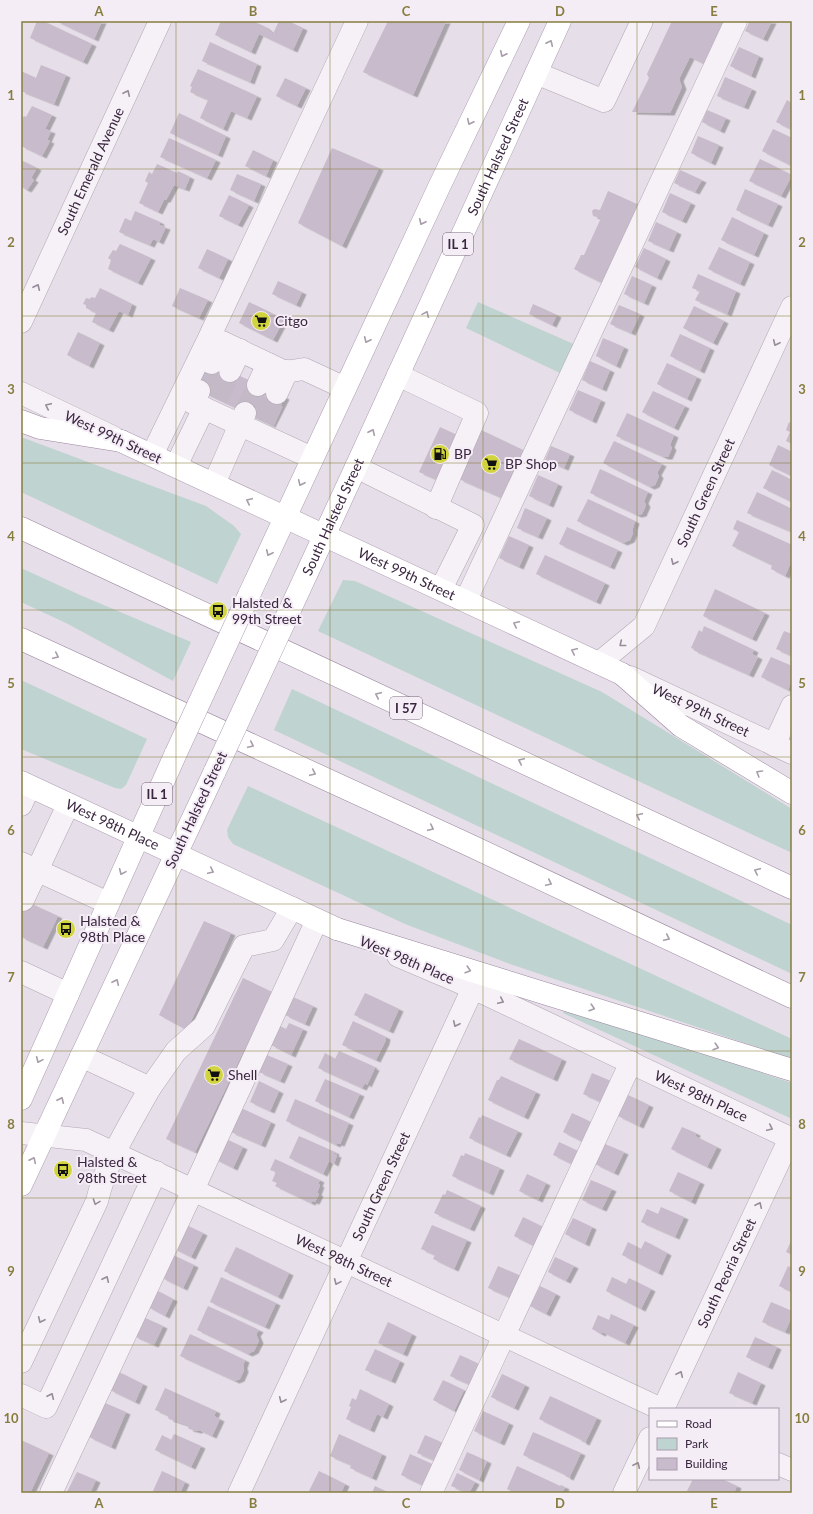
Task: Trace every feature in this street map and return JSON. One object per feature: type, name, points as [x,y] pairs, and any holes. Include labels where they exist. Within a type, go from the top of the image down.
[{"type":"main road","name":"IL 1","points":[[138,836],[312,458],[439,187],[519,21]]},
{"type":"main road","name":"South Halsted Street","points":[[21,1185],[356,468],[560,21]]},
{"type":"main road","points":[[21,421],[40,428],[121,441]]},
{"type":"main road","name":"West 99th Street","points":[[121,441],[466,600],[622,674]]},
{"type":"main road","name":"I 57","points":[[21,528],[792,888]]},
{"type":"main road","points":[[21,639],[453,838],[792,997]]},
{"type":"main road","points":[[622,674],[681,726],[792,793]]},
{"type":"main road","name":"West 98th Place","points":[[24,791],[68,805],[337,929]]},
{"type":"main road","points":[[21,1099],[138,836]]},
{"type":"main road","points":[[337,929],[792,1070]]},
{"type":"street","name":"South Emerald Avenue","points":[[21,322],[160,21]]},
{"type":"street","points":[[152,455],[209,338],[357,21]]},
{"type":"street","points":[[536,73],[604,101],[642,21]]},
{"type":"street","points":[[466,600],[736,21]]},
{"type":"street","name":"South Green Street","points":[[599,663],[644,626],[792,308]]},
{"type":"street","points":[[221,367],[222,342],[277,368],[304,369],[345,388]]},
{"type":"street","points":[[268,389],[277,368]]},
{"type":"street","points":[[398,375],[477,413],[436,508]]},
{"type":"street","name":"West 99th Street","points":[[21,393],[121,441]]},
{"type":"street","points":[[176,466],[208,402],[252,423],[312,458]]},
{"type":"street","points":[[214,484],[252,423]]},
{"type":"street","points":[[356,468],[473,525],[441,589]]},
{"type":"street","name":"West 99th Street","points":[[622,674],[783,749]]},
{"type":"street","points":[[783,749],[792,706]]},
{"type":"street","points":[[23,900],[29,867],[68,805]]},
{"type":"street","points":[[29,867],[108,904]]},
{"type":"street","points":[[21,1362],[97,1201],[101,1183],[114,1153],[150,1088],[176,1051],[204,1026],[244,946],[273,940],[292,908]]},
{"type":"street","points":[[51,1493],[193,1190],[317,920]]},
{"type":"street","name":"West 98th Place","points":[[337,929],[473,988],[791,1138]]},
{"type":"street","points":[[21,972],[68,994]]},
{"type":"street","name":"South Green Street","points":[[239,1493],[473,988]]},
{"type":"street","points":[[81,1056],[150,1088]]},
{"type":"street","points":[[431,1493],[631,1062]]},
{"type":"street","name":"West 98th Street","points":[[21,1133],[86,1140],[660,1408]]},
{"type":"street","name":"South Peoria Street","points":[[662,1408],[791,1138]]},
{"type":"street","points":[[21,1394],[46,1407],[156,1172]]},
{"type":"street","points":[[624,1493],[649,1440]]},
{"type":"street","points":[[779,1464],[792,1470]]},
{"type":"green space","points":[[478,302],[576,345],[562,374],[466,328]]},
{"type":"green space","points":[[21,437],[206,506],[234,526],[241,534],[217,584],[21,492]]},
{"type":"green space","points":[[21,568],[80,595],[191,642],[173,681],[68,624],[21,602]]},
{"type":"green space","points":[[343,580],[355,581],[602,692],[792,809],[792,853],[318,631]]},
{"type":"green space","points":[[21,680],[147,739],[126,785],[121,789],[115,788],[21,749]]},
{"type":"green space","points":[[292,689],[792,925],[792,974],[274,730]]},
{"type":"green space","points":[[248,786],[792,1039],[792,1059],[510,964],[405,924],[233,844],[228,837],[227,830]]},
{"type":"green space","points":[[566,1007],[792,1083],[792,1119],[563,1013]]},
{"type":"building","points":[[37,21],[43,21],[92,44],[83,62],[30,38]]},
{"type":"building","points":[[56,21],[102,21],[94,39]]},
{"type":"building","points":[[221,21],[252,21],[264,26],[273,34],[279,21],[288,21],[303,28],[293,50],[259,34],[251,52],[215,35]]},
{"type":"building","points":[[388,21],[446,21],[413,95],[363,72]]},
{"type":"building","points":[[672,21],[724,21],[704,64],[690,57],[679,79],[682,87],[670,113],[632,112],[649,78],[647,74]]},
{"type":"building","points":[[750,21],[772,21],[763,39],[745,31]]},
{"type":"building","points":[[210,42],[257,64],[250,82],[202,61]]},
{"type":"building","points":[[739,47],[759,56],[751,76],[730,66]]},
{"type":"building","points":[[41,65],[66,75],[54,104],[21,91],[21,71],[36,78]]},
{"type":"building","points":[[198,69],[257,96],[247,118],[231,111],[223,129],[200,118],[208,100],[190,92],[192,87],[190,86]]},
{"type":"building","points":[[725,77],[752,89],[744,107],[717,96]]},
{"type":"building","points":[[285,78],[306,88],[297,106],[276,96]]},
{"type":"building","points":[[787,100],[792,103],[792,130],[776,122]]},
{"type":"building","points":[[32,106],[52,115],[45,129],[51,131],[47,140],[50,141],[42,156],[21,146],[21,119],[24,116],[26,117]]},
{"type":"building","points":[[707,110],[726,118],[720,131],[702,122]]},
{"type":"building","points":[[179,113],[226,136],[218,155],[170,133]]},
{"type":"building","points":[[773,129],[792,138],[792,166],[762,151]]},
{"type":"building","points":[[698,136],[719,145],[711,163],[691,153]]},
{"type":"building","points":[[169,138],[216,160],[207,178],[160,157]]},
{"type":"building","points":[[332,148],[379,168],[342,246],[298,223]]},
{"type":"building","points":[[253,150],[273,160],[266,176],[245,166]]},
{"type":"building","points":[[760,159],[792,175],[781,196],[749,181]]},
{"type":"building","points":[[21,160],[37,168],[31,178],[34,180],[27,190],[21,187]]},
{"type":"building","points":[[157,164],[190,177],[185,189],[174,185],[158,212],[139,203],[148,183],[145,181],[149,172],[152,174]]},
{"type":"building","points":[[680,170],[702,180],[695,192],[674,183]]},
{"type":"building","points":[[237,174],[261,184],[254,201],[230,190]]},
{"type":"building","points":[[745,189],[778,204],[768,225],[736,210]]},
{"type":"building","points":[[608,191],[639,205],[604,284],[574,269],[581,255],[584,255],[601,218],[593,216],[592,211],[594,209],[600,210]]},
{"type":"building","points":[[670,193],[691,203],[682,221],[662,212]]},
{"type":"building","points":[[229,195],[249,205],[238,225],[219,216]]},
{"type":"building","points":[[135,211],[160,222],[159,225],[166,227],[159,242],[153,239],[150,245],[119,232],[125,218],[131,221]]},
{"type":"building","points":[[732,217],[764,233],[754,255],[721,240]]},
{"type":"building","points":[[656,222],[677,232],[669,250],[648,241]]},
{"type":"building","points":[[120,244],[151,258],[138,283],[108,269],[111,260],[108,258],[113,250],[116,251]]},
{"type":"building","points":[[719,247],[750,262],[740,284],[708,269]]},
{"type":"building","points":[[644,248],[666,259],[657,278],[635,267]]},
{"type":"building","points":[[207,249],[228,259],[219,278],[198,268]]},
{"type":"building","points":[[698,274],[736,291],[727,314],[695,300],[700,291],[692,288]]},
{"type":"building","points":[[632,276],[652,285],[644,303],[624,294]]},
{"type":"building","points":[[278,281],[302,292],[296,305],[272,294]]},
{"type":"building","points":[[100,288],[132,304],[128,315],[119,311],[109,330],[92,322],[96,313],[86,308],[86,305],[83,304],[86,298],[95,298]]},
{"type":"building","points":[[180,288],[208,300],[199,318],[172,306]]},
{"type":"building","name":"Citgo","points":[[249,302],[284,319],[273,340],[239,323]]},
{"type":"building","points":[[533,304],[557,315],[552,325],[529,314]]},
{"type":"building","points":[[619,305],[640,314],[631,333],[610,324]]},
{"type":"building","points":[[694,306],[724,321],[713,343],[683,328]]},
{"type":"building","points":[[78,332],[100,343],[89,366],[67,355]]},
{"type":"building","points":[[680,334],[710,348],[700,371],[670,356]]},
{"type":"building","points":[[603,338],[624,347],[616,366],[596,356]]},
{"type":"building","points":[[207,361],[285,397],[271,425],[194,388]]},
{"type":"building","points":[[590,361],[610,370],[602,389],[582,380]]},
{"type":"building","points":[[667,363],[697,377],[687,399],[657,384]]},
{"type":"building","points":[[578,390],[601,400],[592,421],[569,410]]},
{"type":"building","points":[[653,391],[685,406],[674,428],[642,412]]},
{"type":"building","points":[[627,413],[674,435],[670,445],[672,448],[668,457],[664,457],[616,436]]},
{"type":"building","points":[[789,422],[792,424],[792,444],[786,441],[790,432],[786,430]]},
{"type":"building","name":"BP","points":[[440,427],[461,437],[440,481],[419,472]]},
{"type":"building","name":"BP Shop","points":[[481,430],[523,450],[502,498],[459,479]]},
{"type":"building","points":[[614,441],[662,464],[657,473],[659,476],[655,485],[650,487],[603,463]]},
{"type":"building","points":[[778,445],[792,452],[792,476],[769,465]]},
{"type":"building","points":[[551,446],[570,454],[564,468],[545,460]]},
{"type":"building","points":[[600,469],[648,492],[644,501],[646,505],[642,514],[637,515],[590,493]]},
{"type":"building","points":[[772,470],[792,480],[792,502],[763,488]]},
{"type":"building","points":[[538,475],[558,484],[549,505],[529,496]]},
{"type":"building","points":[[757,492],[792,509],[792,532],[747,513]]},
{"type":"building","points":[[588,499],[635,521],[630,540],[623,543],[577,521]]},
{"type":"building","points":[[525,508],[547,518],[538,537],[517,528]]},
{"type":"building","points":[[737,520],[790,544],[789,546],[792,547],[792,560],[785,576],[771,569],[772,565],[732,546],[739,532],[733,529]]},
{"type":"building","points":[[567,527],[618,550],[610,567],[559,544]]},
{"type":"building","points":[[509,536],[529,545],[519,567],[499,558]]},
{"type":"building","points":[[545,555],[605,583],[596,602],[536,574]]},
{"type":"building","points":[[715,589],[765,613],[752,639],[703,616]]},
{"type":"building","points":[[704,626],[754,650],[752,654],[758,657],[749,675],[691,648],[699,630],[702,632]]},
{"type":"building","points":[[784,631],[792,634],[792,656],[776,649]]},
{"type":"building","points":[[771,657],[792,666],[792,680],[788,690],[761,677]]},
{"type":"building","points":[[21,899],[58,916],[43,947],[21,937]]},
{"type":"building","points":[[204,921],[231,933],[187,1030],[159,1015]]},
{"type":"building","name":"Shell","points":[[243,978],[272,992],[195,1152],[166,1139]]},
{"type":"building","points":[[365,993],[399,1009],[389,1031],[354,1015]]},
{"type":"building","points":[[293,997],[313,1006],[305,1024],[285,1015]]},
{"type":"building","points":[[353,1021],[386,1037],[376,1060],[342,1045]]},
{"type":"building","points":[[289,1023],[303,1029],[291,1055],[271,1045],[280,1026],[286,1029]]},
{"type":"building","points":[[519,1039],[562,1059],[553,1079],[509,1059]]},
{"type":"building","points":[[339,1051],[375,1068],[367,1085],[365,1083],[362,1088],[318,1068],[325,1053],[335,1059]]},
{"type":"building","points":[[267,1055],[288,1064],[280,1081],[259,1072]]},
{"type":"building","points":[[592,1073],[611,1081],[601,1102],[583,1094]]},
{"type":"building","points":[[501,1076],[536,1092],[524,1117],[488,1100],[497,1080],[499,1080]]},
{"type":"building","points":[[325,1079],[360,1094],[349,1117],[315,1101]]},
{"type":"building","points":[[259,1081],[279,1091],[270,1111],[250,1102]]},
{"type":"building","points":[[628,1095],[649,1105],[639,1126],[618,1116]]},
{"type":"building","points":[[295,1099],[349,1123],[340,1144],[337,1143],[336,1145],[286,1121]]},
{"type":"building","points":[[241,1108],[271,1122],[261,1145],[231,1132]]},
{"type":"building","points":[[572,1113],[593,1123],[583,1142],[563,1132]]},
{"type":"building","points":[[482,1115],[518,1131],[506,1155],[469,1138],[479,1117],[481,1118]]},
{"type":"building","points":[[682,1127],[696,1133],[695,1136],[717,1147],[707,1167],[671,1149]]},
{"type":"building","points":[[299,1136],[335,1152],[334,1154],[337,1155],[334,1164],[329,1161],[323,1174],[289,1158]]},
{"type":"building","points":[[226,1139],[243,1147],[233,1168],[215,1159]]},
{"type":"building","points":[[559,1142],[578,1151],[572,1164],[553,1155]]},
{"type":"building","points":[[605,1144],[624,1152],[614,1173],[595,1164]]},
{"type":"building","points":[[465,1153],[500,1168],[489,1193],[452,1176],[461,1155],[464,1156]]},
{"type":"building","points":[[275,1159],[320,1180],[317,1193],[319,1194],[315,1202],[312,1201],[311,1203],[275,1186],[277,1183],[272,1181],[276,1172],[270,1170]]},
{"type":"building","points":[[678,1172],[700,1182],[691,1202],[669,1191]]},
{"type":"building","points":[[527,1174],[546,1183],[538,1200],[519,1191]]},
{"type":"building","points":[[591,1180],[612,1189],[602,1209],[582,1200]]},
{"type":"building","points":[[447,1190],[481,1206],[470,1229],[434,1213],[443,1194],[445,1195]]},
{"type":"building","points":[[661,1207],[684,1217],[675,1237],[641,1222],[647,1209],[658,1214]]},
{"type":"building","points":[[523,1217],[543,1227],[534,1246],[514,1236]]},
{"type":"building","points":[[573,1218],[592,1227],[585,1244],[565,1234]]},
{"type":"building","points":[[184,1224],[203,1233],[191,1257],[173,1248]]},
{"type":"building","points":[[432,1225],[467,1240],[454,1269],[433,1259],[435,1255],[421,1249]]},
{"type":"building","points":[[792,1239],[792,1255],[786,1252]]},
{"type":"building","points":[[645,1241],[667,1253],[658,1273],[622,1255],[628,1242],[641,1249]]},
{"type":"building","points":[[236,1247],[289,1273],[278,1297],[224,1271]]},
{"type":"building","points":[[173,1255],[194,1265],[183,1288],[162,1278]]},
{"type":"building","points":[[555,1257],[574,1266],[566,1281],[548,1272]]},
{"type":"building","points":[[498,1266],[519,1275],[509,1297],[488,1288]]},
{"type":"building","points":[[788,1266],[792,1268],[792,1292],[779,1286]]},
{"type":"building","points":[[221,1277],[276,1303],[265,1327],[210,1302]]},
{"type":"building","points":[[612,1277],[626,1284],[629,1278],[651,1289],[641,1309],[606,1291]]},
{"type":"building","points":[[540,1286],[556,1294],[546,1314],[530,1306]]},
{"type":"building","points":[[156,1290],[173,1299],[165,1316],[148,1307]]},
{"type":"building","points":[[771,1302],[792,1311],[792,1316],[785,1332],[762,1322]]},
{"type":"building","points":[[208,1306],[259,1330],[256,1334],[259,1341],[254,1351],[248,1354],[197,1330]]},
{"type":"building","points":[[611,1314],[634,1325],[625,1343],[592,1329],[598,1315],[609,1320]]},
{"type":"building","points":[[143,1317],[163,1326],[154,1345],[134,1336]]},
{"type":"building","points":[[388,1322],[412,1334],[403,1354],[378,1343]]},
{"type":"building","points":[[190,1334],[245,1360],[243,1366],[244,1370],[240,1379],[235,1381],[180,1356]]},
{"type":"building","points":[[755,1337],[777,1347],[768,1367],[746,1357]]},
{"type":"building","points":[[375,1349],[400,1361],[391,1381],[365,1370]]},
{"type":"building","points":[[460,1355],[479,1364],[469,1384],[450,1376]]},
{"type":"building","points":[[119,1372],[143,1384],[135,1402],[110,1390]]},
{"type":"building","points":[[738,1372],[761,1383],[752,1403],[729,1393]]},
{"type":"building","points":[[502,1374],[525,1385],[514,1408],[491,1397]]},
{"type":"building","points":[[443,1380],[464,1390],[454,1411],[433,1400]]},
{"type":"building","points":[[165,1388],[216,1411],[214,1416],[220,1419],[212,1436],[199,1430],[189,1429],[187,1425],[169,1419],[167,1415],[155,1410]]},
{"type":"building","points":[[360,1389],[389,1404],[383,1417],[377,1414],[370,1430],[346,1419],[351,1407],[349,1406],[352,1398],[356,1400]]},
{"type":"building","points":[[550,1396],[597,1418],[585,1443],[581,1441],[582,1440],[539,1419]]},
{"type":"building","points":[[105,1403],[126,1412],[111,1447],[89,1437]]},
{"type":"building","points":[[483,1411],[509,1423],[500,1443],[474,1431]]},
{"type":"building","points":[[533,1432],[581,1453],[569,1478],[565,1476],[566,1475],[523,1455]]},
{"type":"building","points":[[174,1434],[201,1446],[191,1467],[155,1450],[162,1435],[171,1440]]},
{"type":"building","points":[[339,1434],[382,1454],[372,1478],[350,1468],[351,1465],[330,1456]]},
{"type":"building","points":[[425,1435],[441,1442],[434,1460],[417,1453]]},
{"type":"building","points":[[21,1440],[49,1453],[30,1493],[21,1493]]},
{"type":"building","points":[[467,1452],[487,1461],[479,1480],[459,1470]]},
{"type":"building","points":[[410,1454],[432,1464],[422,1485],[401,1475]]},
{"type":"building","points":[[517,1466],[565,1487],[562,1493],[514,1493],[507,1489]]},
{"type":"building","points":[[162,1471],[185,1482],[180,1493],[158,1493],[153,1491]]},
{"type":"building","points":[[319,1471],[345,1484],[341,1493],[312,1493],[309,1491]]},
{"type":"building","points":[[77,1472],[96,1480],[90,1493],[67,1492]]},
{"type":"building","points":[[457,1473],[475,1482],[469,1493],[451,1486]]},
{"type":"building","points":[[692,1480],[724,1480],[737,1486],[734,1493],[692,1493],[687,1491]]},
{"type":"building","points":[[375,1486],[389,1493],[372,1493]]},
{"type":"tunnel","points":[[199,391],[212,363]]},
{"type":"tunnel","points":[[217,399],[230,371]]},
{"type":"tunnel","points":[[245,413],[258,385]]},
{"type":"tunnel","points":[[264,422],[277,393]]},
{"type":"place","name":"Citgo","points":[[261,321]]},
{"type":"place","name":"BP","points":[[440,454]]},
{"type":"place","name":"BP Shop","points":[[491,464]]},
{"type":"place","name":"Halsted & 99th Street","points":[[218,611]]},
{"type":"place","name":"Halsted & 98th Place","points":[[66,929]]},
{"type":"place","name":"Shell","points":[[214,1075]]},
{"type":"place","name":"Halsted & 98th Street","points":[[63,1170]]}]
